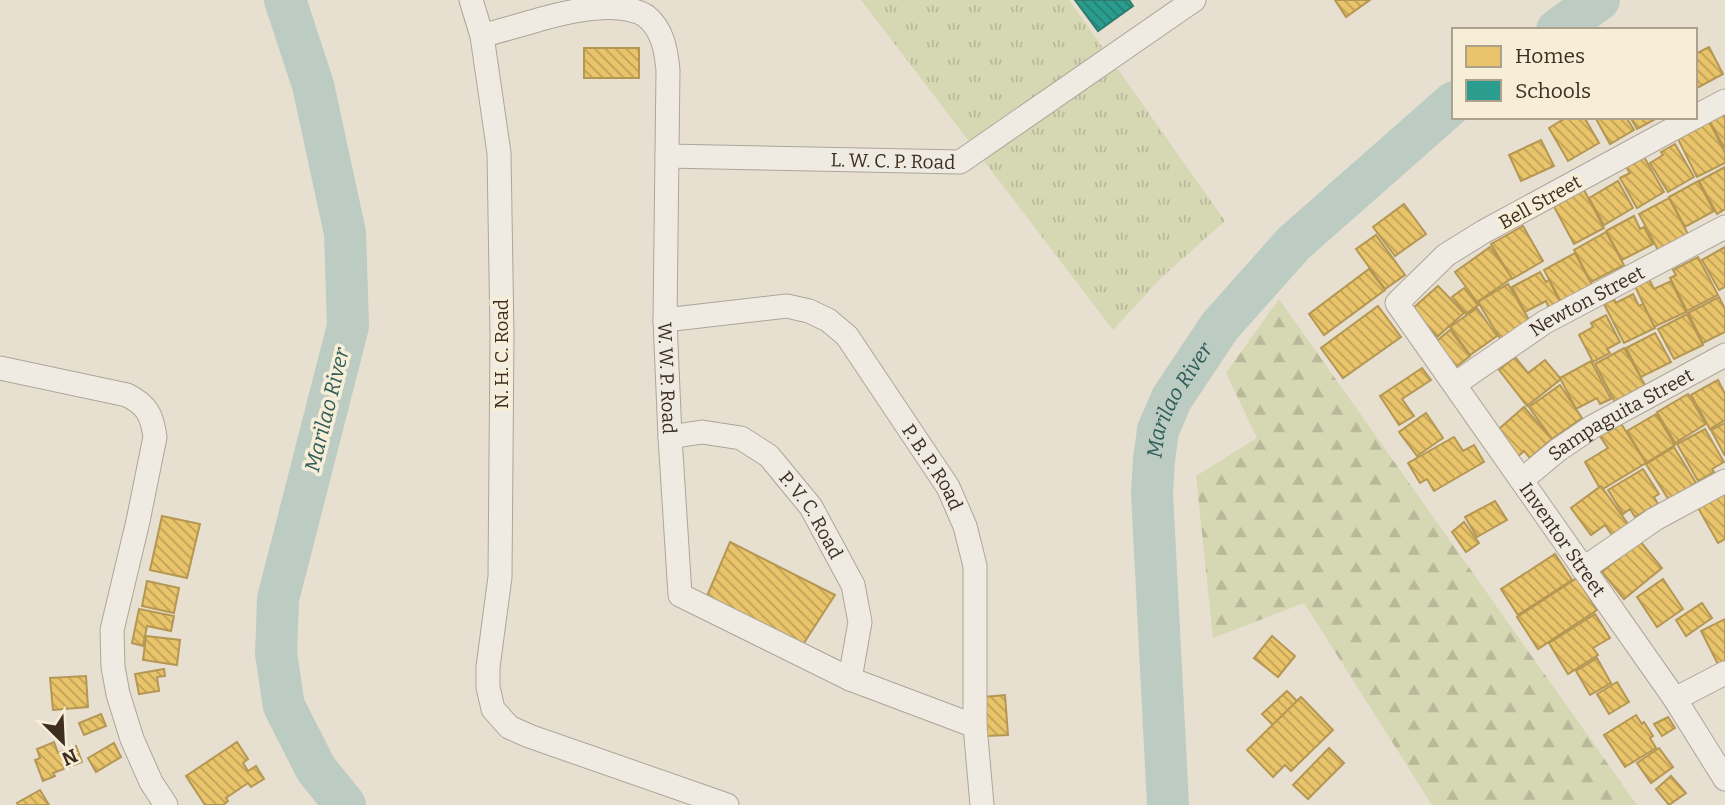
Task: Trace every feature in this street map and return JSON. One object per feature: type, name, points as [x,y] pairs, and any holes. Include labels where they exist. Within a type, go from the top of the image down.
[{"type":"street","name":"N. H. C. Road","points":[[471,0],[482,36],[499,153],[502,335],[500,577],[488,667],[488,687],[493,709],[509,727],[529,736],[727,805]]},
{"type":"street","name":"L. W. C. P. Road","points":[[667,156],[960,162],[1194,0]]},
{"type":"street","name":"W. W. P. Road","points":[[482,36],[587,6],[609,5],[629,7],[645,14],[659,30],[666,50],[668,70],[665,320],[680,595],[850,679],[975,726]]},
{"type":"street","name":"Bell Street","points":[[1697,116],[1725,101]]},
{"type":"street","name":"Bell Street","points":[[1397,303],[1446,255],[1483,232],[1691,119]]},
{"type":"street","name":"Newton Street","points":[[1455,384],[1545,322],[1725,227]]},
{"type":"street","name":"Inventor Street","points":[[1397,303],[1675,699],[1725,779]]},
{"type":"street","name":"P. B. P. Road","points":[[665,320],[787,306],[809,311],[828,320],[847,336],[948,487],[965,526],[975,566],[975,726],[982,805]]},
{"type":"street","name":"Sampaguita Street","points":[[1522,480],[1558,450],[1592,427],[1725,355]]},
{"type":"street","points":[[0,368],[127,395],[141,402],[153,424],[155,437],[112,630],[113,667],[132,739],[151,782],[166,805]]},
{"type":"street","name":"P. V. C. Road","points":[[670,437],[702,432],[741,438],[769,456],[811,507],[853,585],[860,622],[850,679]]},
{"type":"street","points":[[1584,569],[1654,519],[1725,481]]},
{"type":"street","points":[[1675,699],[1725,673]]},
{"type":"green space","points":[[861,0],[1069,0],[1225,221],[1162,277],[1113,330]]},
{"type":"green space","points":[[1279,299],[1637,805],[1432,805],[1304,603],[1213,638],[1196,476],[1257,438],[1226,373]]},
{"type":"building: Homes","points":[[1335,0],[1370,0],[1346,17]]},
{"type":"building: Homes","points":[[1709,47],[1723,74],[1697,88],[1697,53]]},
{"type":"building: Homes","points":[[584,48],[639,48],[639,78],[584,78]]},
{"type":"building: Homes","points":[[1725,111],[1725,149],[1709,120]]},
{"type":"building: Homes","points":[[1564,119],[1585,119],[1599,143],[1568,161],[1549,128]]},
{"type":"building: Homes","points":[[1596,119],[1627,119],[1634,130],[1610,144]]},
{"type":"building: Homes","points":[[1631,119],[1655,119],[1637,129]]},
{"type":"building: Homes","points":[[1709,121],[1725,153],[1725,163],[1697,177],[1677,137]]},
{"type":"building: Homes","points":[[1541,140],[1554,166],[1521,181],[1509,155]]},
{"type":"building: Homes","points":[[1675,144],[1694,177],[1668,192],[1650,163],[1663,155],[1661,152]]},
{"type":"building: Homes","points":[[1644,157],[1664,192],[1637,208],[1620,178],[1630,173],[1626,167]]},
{"type":"building: Homes","points":[[1725,167],[1725,209],[1717,214],[1699,181]]},
{"type":"building: Homes","points":[[1618,181],[1633,208],[1604,225],[1589,198]]},
{"type":"building: Homes","points":[[1698,181],[1714,211],[1685,227],[1669,197]]},
{"type":"building: Homes","points":[[1582,186],[1604,228],[1574,244],[1552,203]]},
{"type":"building: Homes","points":[[1669,198],[1688,234],[1658,250],[1639,214]]},
{"type":"building: Homes","points":[[1404,204],[1426,234],[1395,256],[1373,227]]},
{"type":"building: Homes","points":[[1634,216],[1640,229],[1644,227],[1653,244],[1622,260],[1606,231]]},
{"type":"building: Homes","points":[[1523,226],[1543,261],[1512,279],[1491,244]]},
{"type":"building: Homes","points":[[1606,232],[1624,265],[1591,282],[1574,250]]},
{"type":"building: Homes","points":[[1376,235],[1405,275],[1385,289],[1356,249]]},
{"type":"building: Homes","points":[[1490,247],[1512,278],[1477,302],[1455,272]]},
{"type":"building: Homes","points":[[1725,247],[1725,287],[1719,290],[1702,260]]},
{"type":"building: Homes","points":[[1575,253],[1592,285],[1561,302],[1544,270]]},
{"type":"building: Homes","points":[[1698,257],[1718,295],[1687,311],[1670,278],[1676,275],[1673,270]]},
{"type":"building: Homes","points":[[1369,269],[1385,290],[1324,335],[1309,314]]},
{"type":"building: Homes","points":[[1540,272],[1546,282],[1549,280],[1560,302],[1549,308],[1546,301],[1525,312],[1512,287]]},
{"type":"building: Homes","points":[[1648,277],[1654,289],[1671,281],[1686,312],[1654,327],[1634,284]]},
{"type":"building: Homes","points":[[1508,284],[1531,323],[1501,340],[1478,302]]},
{"type":"building: Homes","points":[[1438,286],[1464,313],[1437,337],[1412,309]]},
{"type":"building: Homes","points":[[1464,288],[1478,305],[1466,314],[1452,297]]},
{"type":"building: Homes","points":[[1633,294],[1639,306],[1643,304],[1655,328],[1624,343],[1604,304],[1614,299],[1616,303]]},
{"type":"building: Homes","points":[[1719,297],[1725,309],[1725,332],[1703,343],[1688,313]]},
{"type":"building: Homes","points":[[1378,306],[1401,337],[1343,378],[1321,348]]},
{"type":"building: Homes","points":[[1477,308],[1497,336],[1470,355],[1450,327]]},
{"type":"building: Homes","points":[[1687,314],[1703,345],[1674,359],[1658,329]]},
{"type":"building: Homes","points":[[1606,315],[1620,342],[1607,349],[1610,353],[1593,362],[1579,335],[1593,327],[1591,323]]},
{"type":"building: Homes","points":[[1450,330],[1470,356],[1452,370],[1433,344]]},
{"type":"building: Homes","points":[[1655,333],[1671,362],[1641,377],[1626,348]]},
{"type":"building: Homes","points":[[1624,348],[1645,385],[1615,402],[1595,364]]},
{"type":"building: Homes","points":[[1515,357],[1528,373],[1545,360],[1561,379],[1527,406],[1499,370]]},
{"type":"building: Homes","points":[[1591,361],[1611,399],[1600,404],[1597,398],[1576,409],[1560,378]]},
{"type":"building: Homes","points":[[1422,368],[1431,380],[1402,399],[1414,416],[1399,425],[1380,396]]},
{"type":"building: Homes","points":[[1718,380],[1725,394],[1725,420],[1710,429],[1691,395]]},
{"type":"building: Homes","points":[[1560,385],[1582,418],[1552,439],[1529,407]]},
{"type":"building: Homes","points":[[1688,394],[1706,424],[1675,443],[1657,412]]},
{"type":"building: Homes","points":[[1524,407],[1552,439],[1530,458],[1524,451],[1515,459],[1493,434]]},
{"type":"building: Homes","points":[[1426,413],[1443,438],[1417,456],[1399,432]]},
{"type":"building: Homes","points":[[1656,414],[1675,445],[1646,463],[1627,431]]},
{"type":"building: Homes","points":[[1620,422],[1646,463],[1601,490],[1585,462],[1608,448],[1599,435]]},
{"type":"building: Homes","points":[[1725,423],[1725,456],[1711,430]]},
{"type":"building: Homes","points":[[1705,429],[1724,462],[1712,469],[1714,472],[1698,481],[1677,444]]},
{"type":"building: Homes","points":[[1454,437],[1463,451],[1474,445],[1484,462],[1434,491],[1427,479],[1420,483],[1408,463]]},
{"type":"building: Homes","points":[[1674,447],[1696,483],[1669,500],[1646,464]]},
{"type":"building: Homes","points":[[1643,469],[1659,494],[1654,497],[1658,504],[1635,517],[1630,509],[1623,514],[1608,490]]},
{"type":"building: Homes","points":[[1601,486],[1628,524],[1612,535],[1605,525],[1591,535],[1571,508]]},
{"type":"building: Homes","points":[[1725,490],[1725,539],[1718,543],[1697,506]]},
{"type":"building: Homes","points":[[1495,501],[1507,520],[1477,537],[1465,517]]},
{"type":"building: Homes","points":[[162,516],[200,524],[187,578],[150,570]]},
{"type":"building: Homes","points":[[1464,522],[1479,543],[1466,552],[1452,532]]},
{"type":"building: Homes","points":[[1640,541],[1662,568],[1624,599],[1602,572]]},
{"type":"building: Homes","points":[[730,542],[835,595],[802,646],[704,603]]},
{"type":"building: Homes","points":[[1555,554],[1572,580],[1518,615],[1501,589]]},
{"type":"building: Homes","points":[[1580,576],[1588,589],[1585,591],[1597,610],[1538,649],[1517,617]]},
{"type":"building: Homes","points":[[1663,579],[1683,609],[1657,627],[1637,597]]},
{"type":"building: Homes","points":[[147,581],[179,588],[174,613],[142,606]]},
{"type":"building: Homes","points":[[1702,603],[1712,618],[1686,636],[1676,620]]},
{"type":"building: Homes","points":[[139,609],[174,616],[171,631],[147,626],[143,646],[132,643]]},
{"type":"building: Homes","points":[[1595,614],[1610,638],[1593,648],[1598,655],[1568,674],[1549,643]]},
{"type":"building: Homes","points":[[1725,619],[1725,665],[1720,668],[1701,631]]},
{"type":"building: Homes","points":[[146,636],[180,640],[177,665],[143,660]]},
{"type":"building: Homes","points":[[1272,636],[1295,656],[1278,677],[1254,658]]},
{"type":"building: Homes","points":[[1597,658],[1611,683],[1590,695],[1576,671]]},
{"type":"building: Homes","points":[[164,669],[165,676],[157,677],[159,691],[139,694],[135,674]]},
{"type":"building: Homes","points":[[86,676],[88,707],[53,710],[50,678]]},
{"type":"building: Homes","points":[[1617,682],[1629,702],[1609,714],[1597,694]]},
{"type":"building: Homes","points":[[1287,691],[1298,702],[1273,725],[1262,714]]},
{"type":"building: Homes","points":[[1005,695],[1008,735],[987,736],[984,697]]},
{"type":"building: Homes","points":[[1301,697],[1333,730],[1291,771],[1285,765],[1273,777],[1247,750]]},
{"type":"building: Homes","points":[[101,714],[106,726],[84,735],[79,723]]},
{"type":"building: Homes","points":[[1636,715],[1653,736],[1650,738],[1656,748],[1625,767],[1604,735]]},
{"type":"building: Homes","points":[[1668,717],[1675,728],[1662,736],[1654,724]]},
{"type":"building: Homes","points":[[54,742],[58,753],[76,746],[82,762],[53,773],[55,776],[43,781],[35,760],[40,758],[37,749]]},
{"type":"building: Homes","points":[[237,742],[248,759],[243,763],[248,771],[256,766],[264,779],[251,787],[248,783],[226,798],[228,801],[223,805],[205,805],[186,776]]},
{"type":"building: Homes","points":[[114,743],[121,757],[96,772],[88,758]]},
{"type":"building: Homes","points":[[1329,748],[1344,763],[1308,799],[1293,785]]},
{"type":"building: Homes","points":[[1659,748],[1673,767],[1651,783],[1637,763]]},
{"type":"building: Homes","points":[[1671,776],[1686,793],[1669,805],[1656,789]]},
{"type":"building: Homes","points":[[40,790],[49,805],[18,805],[17,803]]},
{"type":"building: Schools","points":[[1075,0],[1129,0],[1133,6],[1098,31]]},
{"type":"waterway","name":"Marilao River","points":[[285,0],[313,85],[345,233],[348,326],[278,599],[276,654],[284,706],[316,769],[345,805]]},
{"type":"waterway","name":"Marilao River","points":[[1560,28],[1599,0]]},
{"type":"waterway","name":"Marilao River","points":[[1168,805],[1152,493],[1158,430],[1172,398],[1220,326],[1294,243],[1452,104]]}]
